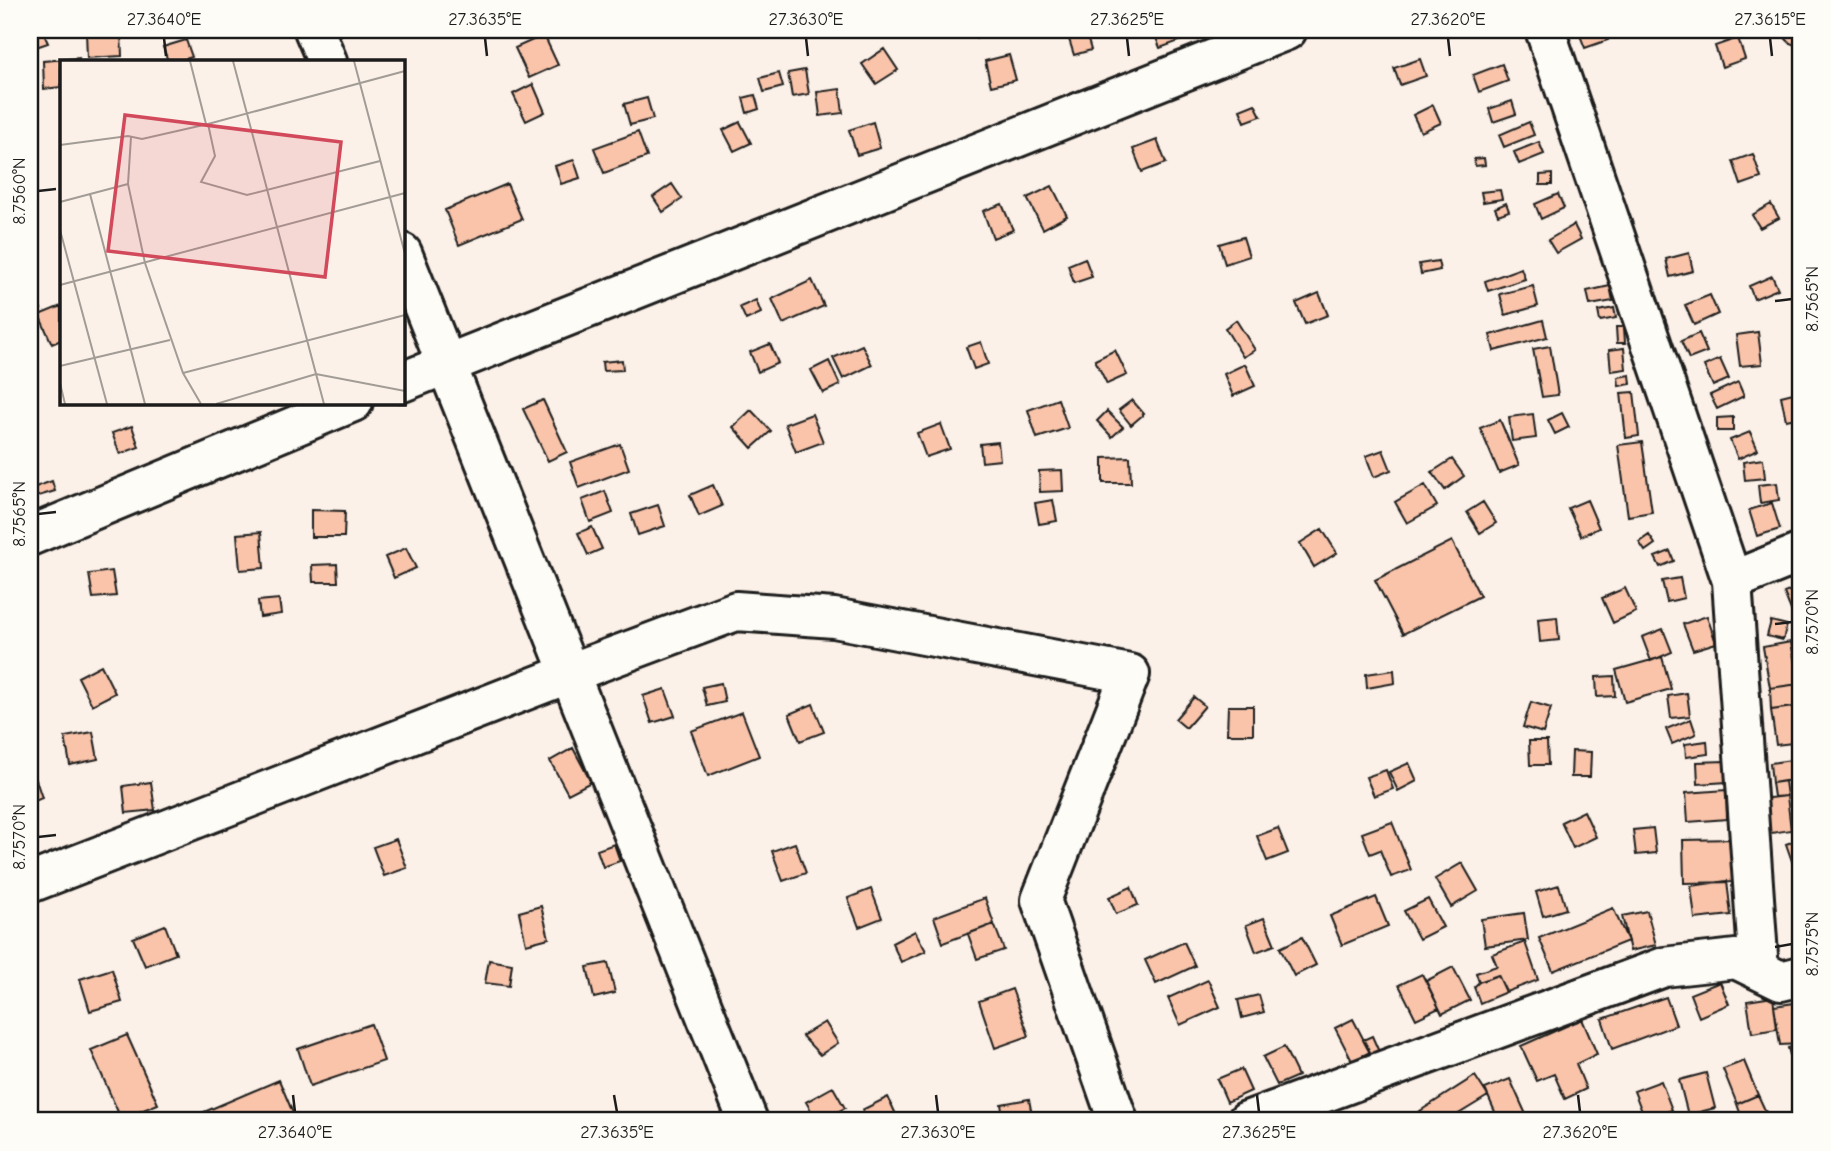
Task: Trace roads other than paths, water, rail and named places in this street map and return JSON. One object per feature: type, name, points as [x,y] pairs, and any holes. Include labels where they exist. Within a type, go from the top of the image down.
[{"type":"street","points":[[314,30],[327,60]]},
{"type":"street","points":[[404,381],[1287,30]]},
{"type":"street","points":[[1545,30],[1732,581],[1759,970]]},
{"type":"street","points":[[404,258],[748,1121]]},
{"type":"street","points":[[30,536],[348,404]]},
{"type":"street","points":[[1732,581],[1801,553]]},
{"type":"street","points":[[30,883],[736,611],[834,618],[1130,674],[1041,900],[1118,1121]]},
{"type":"street","points":[[1247,1121],[1664,967],[1736,959],[1781,981],[1801,976]]}]
